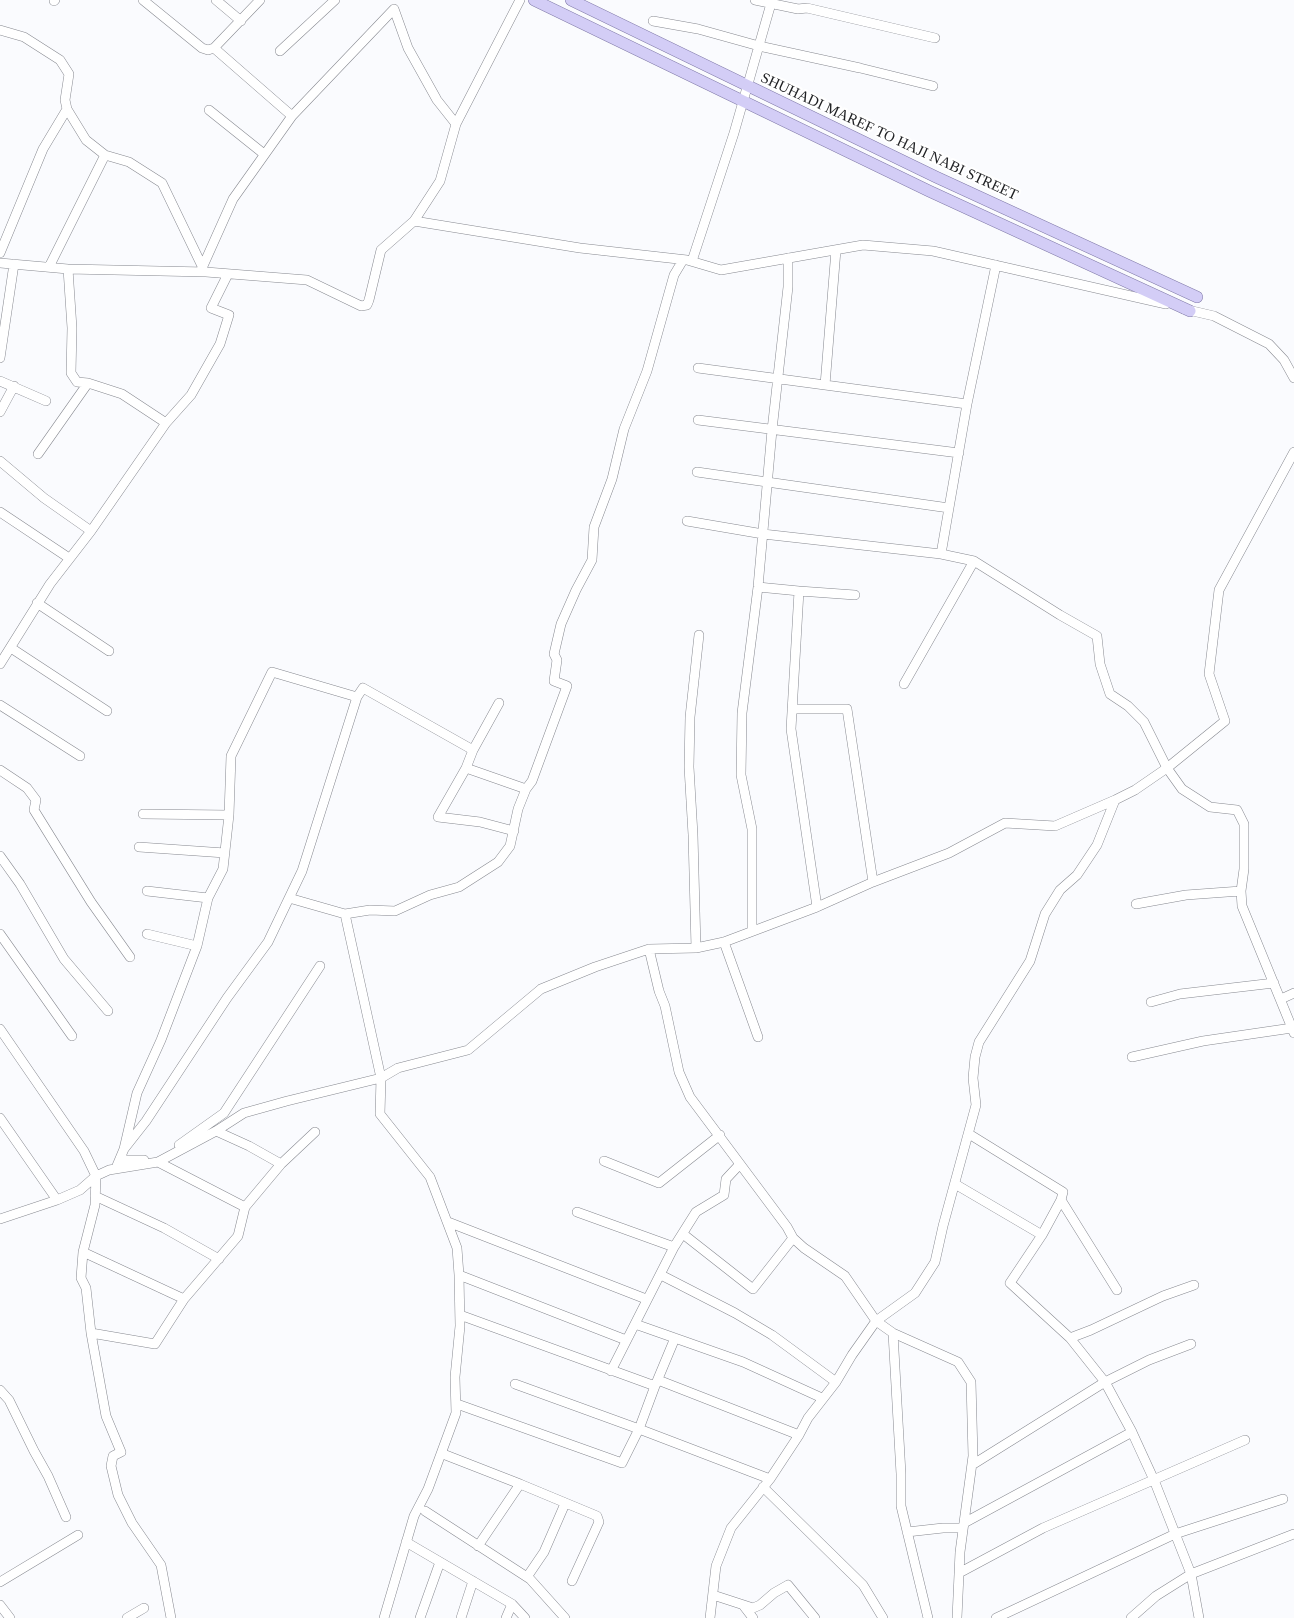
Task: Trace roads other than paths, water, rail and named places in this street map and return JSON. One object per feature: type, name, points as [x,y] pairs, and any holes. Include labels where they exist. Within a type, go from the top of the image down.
[{"type":"main road","points":[[534,0],[929,191],[1190,311]]},
{"type":"main road","name":"SHUHADI MAREF TO HAJI NABI STREET","points":[[571,0],[936,177],[1197,297]]},
{"type":"street","points":[[143,0],[202,48],[208,50],[214,48],[260,0]]},
{"type":"street","points":[[216,0],[240,21]]},
{"type":"street","points":[[280,51],[335,0]]},
{"type":"street","points":[[0,263],[68,269],[204,269],[228,274],[307,280],[361,306],[367,306],[381,250],[414,221],[440,181],[456,124],[520,0]]},
{"type":"street","points":[[755,0],[798,9],[807,8],[935,38]]},
{"type":"street","points":[[290,898],[345,914],[370,910],[395,911],[430,895],[459,887],[498,862],[510,846],[518,809],[526,789],[532,781],[566,686],[554,680],[556,660],[554,654],[560,624],[592,560],[594,527],[612,479],[624,430],[646,370],[674,276],[688,261],[715,194],[771,2]]},
{"type":"street","points":[[204,269],[233,198],[264,154],[292,116],[394,10],[408,48],[438,100],[456,124]]},
{"type":"street","points":[[653,21],[698,29],[759,46],[933,86]]},
{"type":"street","points":[[0,30],[24,37],[60,60],[69,74],[65,100],[67,110],[86,140],[105,155],[129,162],[162,183],[204,269]]},
{"type":"street","points":[[214,48],[292,116]]},
{"type":"street","points":[[0,252],[44,148],[67,110]]},
{"type":"street","points":[[209,110],[264,154]]},
{"type":"street","points":[[49,267],[105,155]]},
{"type":"street","points":[[414,221],[580,248],[688,261],[721,270],[863,245],[924,250],[1214,316],[1269,344],[1284,360],[1294,378]]},
{"type":"street","points":[[825,386],[836,250]]},
{"type":"street","points":[[752,930],[752,830],[741,775],[742,713],[758,587],[772,430],[788,287],[788,258]]},
{"type":"street","points":[[0,358],[14,264]]},
{"type":"street","points":[[942,554],[967,404],[996,265]]},
{"type":"street","points":[[68,269],[72,328],[71,372],[77,382],[88,383],[122,394],[166,423]]},
{"type":"street","points":[[0,664],[37,603],[91,531],[166,423],[190,395],[220,344],[229,315],[211,308],[228,274]]},
{"type":"street","points":[[698,368],[967,404]]},
{"type":"street","points":[[0,381],[46,401]]},
{"type":"street","points":[[38,454],[88,383]]},
{"type":"street","points":[[0,412],[14,386]]},
{"type":"street","points":[[698,420],[959,453]]},
{"type":"street","points":[[118,1164],[158,1162],[216,1131],[244,1113],[381,1078],[398,1068],[468,1050],[541,989],[595,966],[649,949],[696,948],[724,942],[817,907],[873,882],[949,853],[1005,823],[1055,826],[1135,790],[1167,768],[1224,721],[1209,674],[1219,590],[1294,452]]},
{"type":"street","points":[[0,461],[44,498],[91,531]]},
{"type":"street","points":[[698,472],[949,508]]},
{"type":"street","points":[[0,512],[69,558]]},
{"type":"street","points":[[687,521],[762,534],[942,554],[974,561],[1097,636],[1100,664],[1110,694],[1128,706],[1144,722],[1167,768],[1182,789],[1210,807],[1237,810],[1244,824],[1242,906],[1293,1030],[1203,1041],[1132,1057]]},
{"type":"street","points":[[904,684],[974,561]]},
{"type":"street","points":[[758,587],[855,595]]},
{"type":"street","points":[[799,591],[791,729],[817,907]]},
{"type":"street","points":[[37,603],[109,651]]},
{"type":"street","points":[[696,948],[689,767],[690,717],[699,635]]},
{"type":"street","points":[[11,648],[107,711]]},
{"type":"street","points":[[118,1164],[124,1149],[137,1093],[161,1040],[197,946],[208,898],[223,869],[229,815],[231,756],[272,672],[357,697]]},
{"type":"street","points":[[124,1149],[146,1121],[226,998],[268,942],[302,871],[357,697],[363,688],[473,750]]},
{"type":"street","points":[[499,703],[473,750],[466,768],[438,817],[480,822],[514,831]]},
{"type":"street","points":[[0,705],[80,756]]},
{"type":"street","points":[[792,709],[847,709],[873,882]]},
{"type":"street","points":[[466,768],[526,789]]},
{"type":"street","points":[[0,770],[27,788],[32,794],[36,800],[34,810],[91,902],[130,957]]},
{"type":"street","points":[[710,1618],[716,1566],[731,1528],[770,1479],[808,1418],[836,1382],[876,1321],[915,1293],[935,1262],[976,1105],[973,1078],[979,1042],[1030,961],[1045,914],[1060,890],[1077,875],[1097,845],[1115,800]]},
{"type":"street","points":[[143,814],[229,815]]},
{"type":"street","points":[[139,847],[225,853]]},
{"type":"street","points":[[0,856],[20,884],[64,959],[108,1011]]},
{"type":"street","points":[[147,891],[208,898]]},
{"type":"street","points":[[1136,904],[1186,895],[1241,891]]},
{"type":"street","points":[[345,914],[381,1078],[380,1114],[430,1177],[456,1248],[460,1275],[460,1316],[455,1377],[456,1414],[443,1454],[414,1516],[384,1618]]},
{"type":"street","points":[[0,934],[72,1036]]},
{"type":"street","points":[[147,934],[197,946]]},
{"type":"street","points":[[724,942],[758,1037]]},
{"type":"street","points":[[649,949],[659,992],[665,1006],[679,1072],[690,1097],[720,1135],[793,1238],[804,1248],[846,1276],[876,1321],[893,1333],[958,1362],[971,1382],[972,1465],[959,1573],[957,1618]]},
{"type":"street","points":[[2,1215],[57,1200],[80,1190],[96,1176],[118,1164],[148,1160],[167,1152],[224,1113],[320,966]]},
{"type":"street","points":[[1151,1002],[1180,994],[1274,983]]},
{"type":"street","points":[[1281,999],[1294,993]]},
{"type":"street","points":[[0,1029],[84,1151],[96,1176],[95,1205],[83,1252],[81,1278],[86,1288],[91,1333],[106,1416],[121,1452],[113,1456],[111,1466],[118,1495],[132,1523],[161,1566],[171,1618]]},
{"type":"street","points":[[224,1113],[233,1120]]},
{"type":"street","points":[[0,1118],[57,1200]]},
{"type":"street","points":[[216,1131],[249,1146],[281,1164]]},
{"type":"street","points":[[91,1333],[155,1344],[184,1299],[238,1236],[246,1207],[281,1164],[315,1132]]},
{"type":"street","points":[[969,1134],[1064,1192],[1042,1234],[1010,1283],[1070,1338],[1105,1382],[1132,1432],[1154,1480],[1191,1574],[1198,1617]]},
{"type":"street","points":[[604,1161],[659,1183],[720,1135]]},
{"type":"street","points":[[158,1162],[246,1207]]},
{"type":"street","points":[[611,1371],[674,1247],[696,1212],[724,1195],[726,1179],[740,1164]]},
{"type":"street","points":[[955,1184],[1042,1234]]},
{"type":"street","points":[[95,1196],[164,1228],[219,1259]]},
{"type":"street","points":[[1061,1200],[1117,1290]]},
{"type":"street","points":[[577,1212],[674,1247]]},
{"type":"street","points":[[448,1222],[646,1299]]},
{"type":"street","points":[[683,1234],[753,1289],[793,1238]]},
{"type":"street","points":[[83,1252],[184,1299]]},
{"type":"street","points":[[460,1275],[626,1340]]},
{"type":"street","points":[[661,1275],[735,1313],[772,1335],[836,1382]]},
{"type":"street","points":[[1070,1338],[1163,1296],[1194,1285]]},
{"type":"street","points":[[460,1316],[611,1371],[656,1383],[799,1435]]},
{"type":"street","points":[[635,1324],[743,1362],[822,1398]]},
{"type":"street","points":[[893,1333],[901,1506],[928,1618]]},
{"type":"street","points":[[457,1404],[620,1463],[624,1461],[639,1428],[675,1338]]},
{"type":"street","points":[[972,1465],[1105,1382],[1149,1360],[1192,1344]]},
{"type":"street","points":[[515,1384],[639,1428],[770,1479]]},
{"type":"street","points":[[0,1390],[9,1400],[48,1476],[66,1517]]},
{"type":"street","points":[[907,1532],[964,1526],[1132,1432]]},
{"type":"street","points":[[959,1573],[1043,1528],[1245,1440]]},
{"type":"street","points":[[443,1454],[597,1516],[598,1522],[572,1581]]},
{"type":"street","points":[[478,1546],[520,1484]]},
{"type":"street","points":[[763,1487],[864,1585],[883,1618]]},
{"type":"street","points":[[996,1618],[1175,1534],[1283,1498]]},
{"type":"street","points":[[527,1577],[544,1552],[564,1506]]},
{"type":"street","points":[[425,1511],[527,1577],[565,1618]]},
{"type":"street","points":[[1131,1618],[1156,1596],[1191,1574],[1294,1534]]},
{"type":"street","points":[[0,1582],[78,1535]]},
{"type":"street","points":[[406,1542],[512,1604],[524,1618]]},
{"type":"street","points":[[420,1618],[440,1562]]},
{"type":"street","points":[[460,1618],[473,1581]]},
{"type":"street","points":[[714,1595],[753,1608],[788,1585],[815,1618]]},
{"type":"street","points":[[506,1618],[512,1604]]},
{"type":"street","points":[[742,1604],[753,1618]]},
{"type":"street","points":[[0,1605],[10,1618]]},
{"type":"street","points":[[128,1618],[144,1608]]}]
